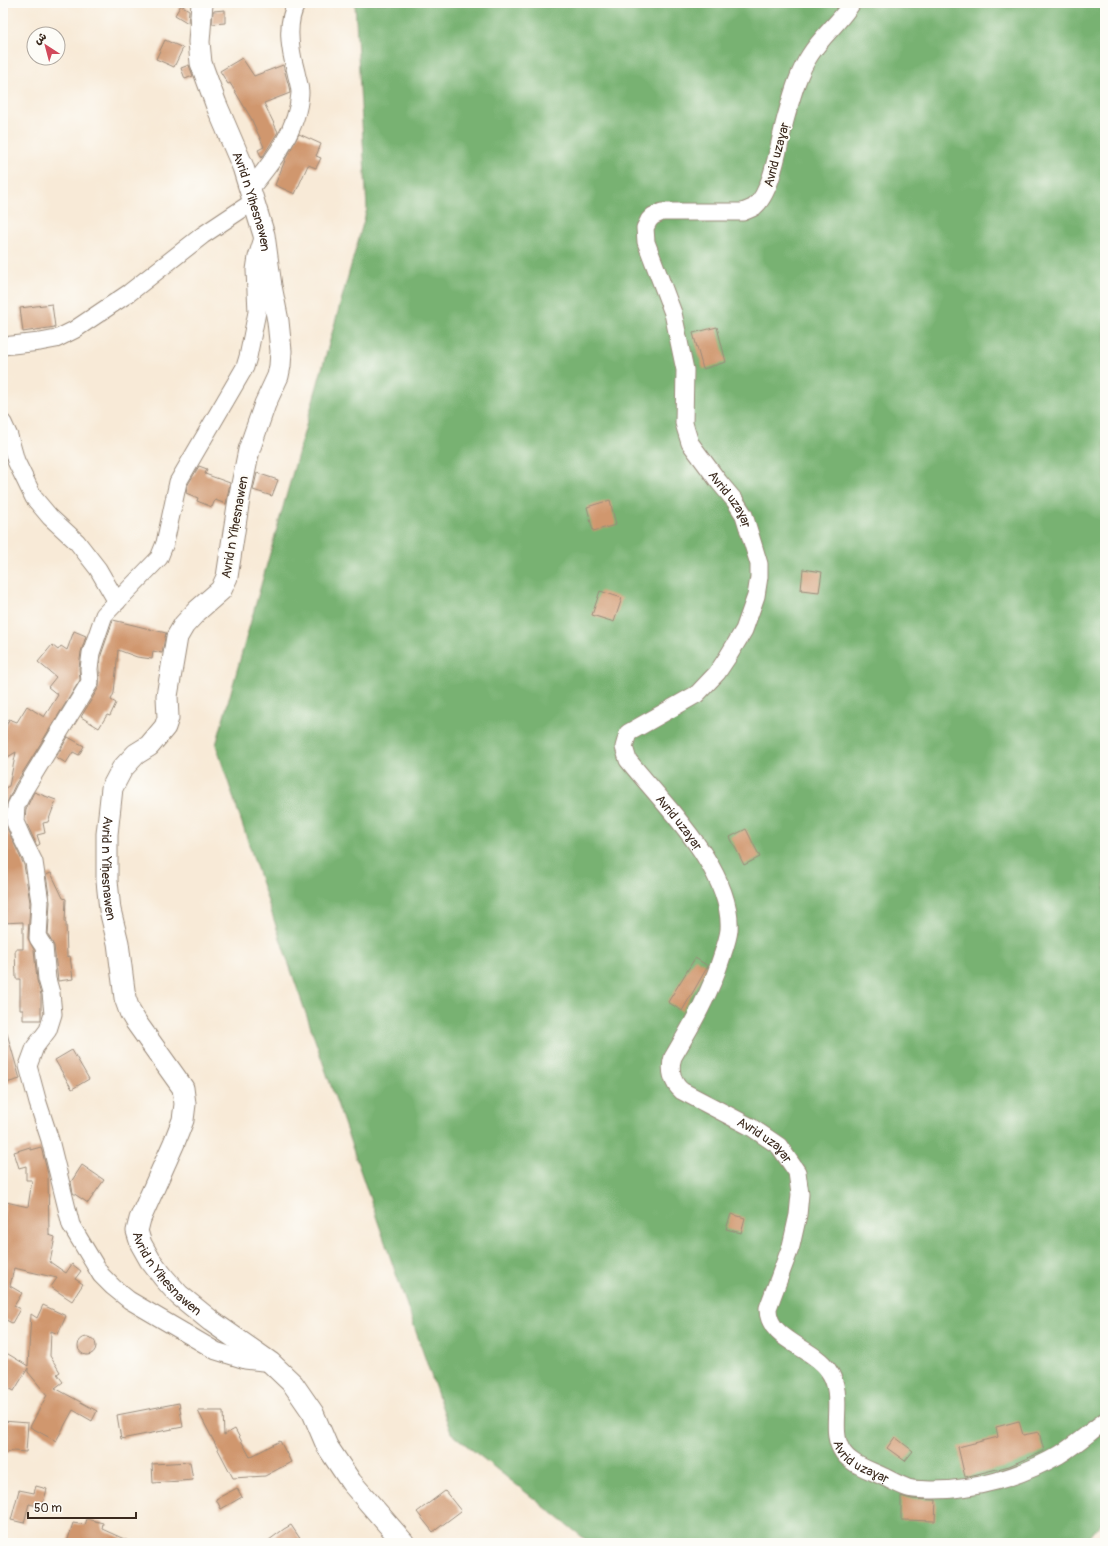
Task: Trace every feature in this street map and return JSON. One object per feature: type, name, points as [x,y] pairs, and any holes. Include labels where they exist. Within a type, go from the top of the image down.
[{"type":"street","name":"Avrid n Yiḥesnawen","points":[[202,3],[199,42],[201,64],[216,104],[243,167],[264,235],[271,286],[278,321],[281,351],[278,376],[265,404],[249,450],[239,500],[227,577],[221,590],[184,625],[177,637],[167,696],[168,718],[165,727],[149,746],[136,754],[122,769],[112,788],[107,834],[107,881],[110,910],[118,944],[125,998],[130,1012],[136,1022],[182,1088],[185,1104],[183,1120],[140,1219],[137,1231],[141,1244],[150,1260],[179,1295],[211,1321],[271,1363],[293,1384],[309,1407],[327,1446],[351,1482],[404,1543]]},
{"type":"street","points":[[3,346],[56,339],[74,330],[129,293],[203,236],[252,195],[288,135],[298,110],[300,90],[290,50],[290,27],[294,9],[298,3]]},
{"type":"street","name":"Avrid uzaɣaṛ","points":[[852,3],[844,16],[810,54],[799,75],[783,125],[768,188],[754,208],[743,212],[662,212],[653,216],[645,228],[646,242],[675,320],[685,370],[684,422],[690,443],[735,501],[744,515],[759,564],[759,577],[756,596],[744,630],[728,658],[697,694],[628,733],[624,747],[628,760],[693,836],[709,863],[728,909],[729,929],[716,977],[694,1022],[673,1057],[671,1063],[672,1076],[678,1088],[682,1091],[751,1127],[779,1146],[797,1172],[800,1194],[798,1215],[791,1246],[768,1308],[769,1321],[783,1336],[819,1361],[827,1368],[833,1377],[836,1387],[837,1437],[840,1448],[845,1455],[855,1463],[908,1488],[945,1490],[962,1488],[1004,1479],[1031,1469],[1059,1454],[1105,1421]]},
{"type":"street","points":[[264,235],[257,257],[255,270],[257,312],[245,367],[178,482],[165,543],[159,558],[104,615],[95,640],[88,669],[90,682],[24,790],[16,806],[15,822],[34,862],[40,902],[38,938],[44,947],[47,979],[51,993],[53,1014],[48,1030],[35,1047],[28,1066],[50,1140],[71,1225],[101,1274],[113,1288],[129,1300],[216,1350],[245,1360],[271,1363]]},
{"type":"street","points":[[3,423],[9,436],[16,461],[34,498],[50,517],[77,542],[98,569],[117,602]]},
{"type":"green space","points":[[355,3],[1105,3],[1105,1518],[1085,1543],[590,1543],[451,1433],[284,950],[216,745],[367,209]]},
{"type":"building","points":[[181,5],[189,10],[188,23],[175,15]]},
{"type":"building","points":[[225,10],[225,23],[212,24],[213,11]]},
{"type":"building","points":[[165,40],[183,48],[174,67],[156,59]]},
{"type":"building","points":[[242,58],[254,76],[283,65],[289,87],[290,93],[264,103],[278,132],[262,158],[258,150],[264,147],[251,118],[230,83],[228,84],[220,71]]},
{"type":"building","points":[[189,65],[193,76],[185,79],[181,68]]},
{"type":"building","points":[[299,134],[321,144],[316,156],[321,158],[316,168],[308,165],[295,194],[275,185],[286,158]]},
{"type":"building","points":[[52,304],[55,327],[23,332],[20,308]]},
{"type":"building","points":[[717,327],[726,362],[703,369],[693,333]]},
{"type":"building","points":[[199,466],[207,469],[205,474],[230,483],[226,504],[215,500],[212,507],[197,501],[198,498],[186,493],[187,486]]},
{"type":"building","points":[[257,473],[278,480],[272,496],[253,490]]},
{"type":"building","points":[[610,500],[616,525],[593,531],[587,507]]},
{"type":"building","points":[[803,569],[822,572],[819,592],[801,590]]},
{"type":"building","points":[[600,591],[622,598],[614,622],[592,615]]},
{"type":"building","points":[[113,620],[166,633],[162,653],[153,651],[152,659],[137,657],[118,650],[114,693],[111,700],[116,703],[110,716],[107,715],[99,728],[81,717],[99,687],[101,655]]},
{"type":"building","points":[[74,631],[86,636],[81,652],[79,668],[80,680],[15,785],[6,805],[6,826],[24,865],[30,902],[28,938],[34,950],[37,980],[41,995],[41,1020],[23,1020],[23,1010],[20,1010],[20,979],[16,979],[15,949],[23,949],[23,922],[3,923],[3,789],[9,786],[16,752],[3,760],[3,734],[9,719],[17,722],[27,706],[44,717],[58,695],[48,687],[56,677],[38,662],[52,645],[58,650],[61,646],[67,650]]},
{"type":"building","points":[[68,737],[84,746],[79,755],[73,752],[66,763],[56,757]]},
{"type":"building","points":[[34,792],[56,800],[48,822],[43,823],[45,833],[37,835],[40,844],[37,846],[25,820],[26,809]]},
{"type":"building","points":[[746,829],[760,857],[744,865],[730,837]]},
{"type":"building","points":[[51,873],[63,898],[66,899],[65,922],[67,957],[70,956],[73,979],[58,981],[54,946],[48,935],[50,902],[46,875]]},
{"type":"building","points":[[695,958],[708,966],[682,1011],[668,1002]]},
{"type":"building","points":[[3,1030],[6,1030],[20,1079],[3,1084]]},
{"type":"building","points":[[72,1050],[89,1079],[72,1089],[55,1060]]},
{"type":"building","points":[[30,1147],[30,1150],[41,1147],[48,1174],[49,1235],[55,1237],[50,1262],[66,1273],[72,1264],[81,1271],[75,1279],[83,1284],[72,1301],[51,1287],[57,1278],[14,1268],[10,1286],[22,1293],[14,1306],[20,1309],[12,1323],[6,1320],[3,1326],[3,1217],[6,1202],[28,1207],[32,1180],[26,1180],[26,1166],[19,1168],[14,1152]]},
{"type":"building","points":[[82,1165],[104,1180],[88,1203],[73,1193],[71,1182]]},
{"type":"building","points":[[731,1214],[745,1218],[741,1233],[726,1229]]},
{"type":"building","points":[[43,1305],[66,1316],[58,1334],[51,1331],[50,1356],[60,1372],[57,1374],[63,1382],[55,1388],[97,1411],[92,1421],[73,1410],[56,1441],[30,1427],[47,1395],[28,1372],[28,1368],[14,1391],[3,1385],[3,1351],[28,1366],[31,1314],[37,1318]]},
{"type":"building","points":[[83,1337],[91,1337],[96,1342],[94,1353],[91,1355],[83,1355],[78,1350],[78,1342]]},
{"type":"building","points":[[179,1403],[183,1427],[121,1439],[117,1415]]},
{"type":"building","points":[[198,1411],[223,1411],[224,1435],[235,1429],[250,1457],[280,1441],[291,1462],[265,1476],[233,1478]]},
{"type":"building","points":[[3,1421],[28,1423],[26,1452],[13,1451],[3,1454]]},
{"type":"building","points":[[1019,1421],[1023,1435],[1039,1432],[1044,1451],[1009,1466],[965,1477],[958,1447],[998,1437],[996,1427]]},
{"type":"building","points":[[895,1437],[913,1451],[905,1461],[887,1448]]},
{"type":"building","points":[[190,1462],[193,1480],[153,1483],[152,1464]]},
{"type":"building","points":[[36,1486],[47,1489],[42,1507],[29,1504],[24,1523],[11,1520],[19,1490],[34,1493]]},
{"type":"building","points":[[237,1488],[242,1497],[221,1509],[216,1499]]},
{"type":"building","points":[[445,1491],[461,1511],[433,1532],[417,1512]]},
{"type":"building","points":[[901,1496],[912,1499],[936,1500],[935,1521],[901,1520]]},
{"type":"building","points":[[87,1519],[103,1523],[102,1529],[133,1543],[67,1543],[73,1523],[85,1525]]},
{"type":"building","points":[[291,1525],[303,1543],[265,1543],[284,1529]]}]
